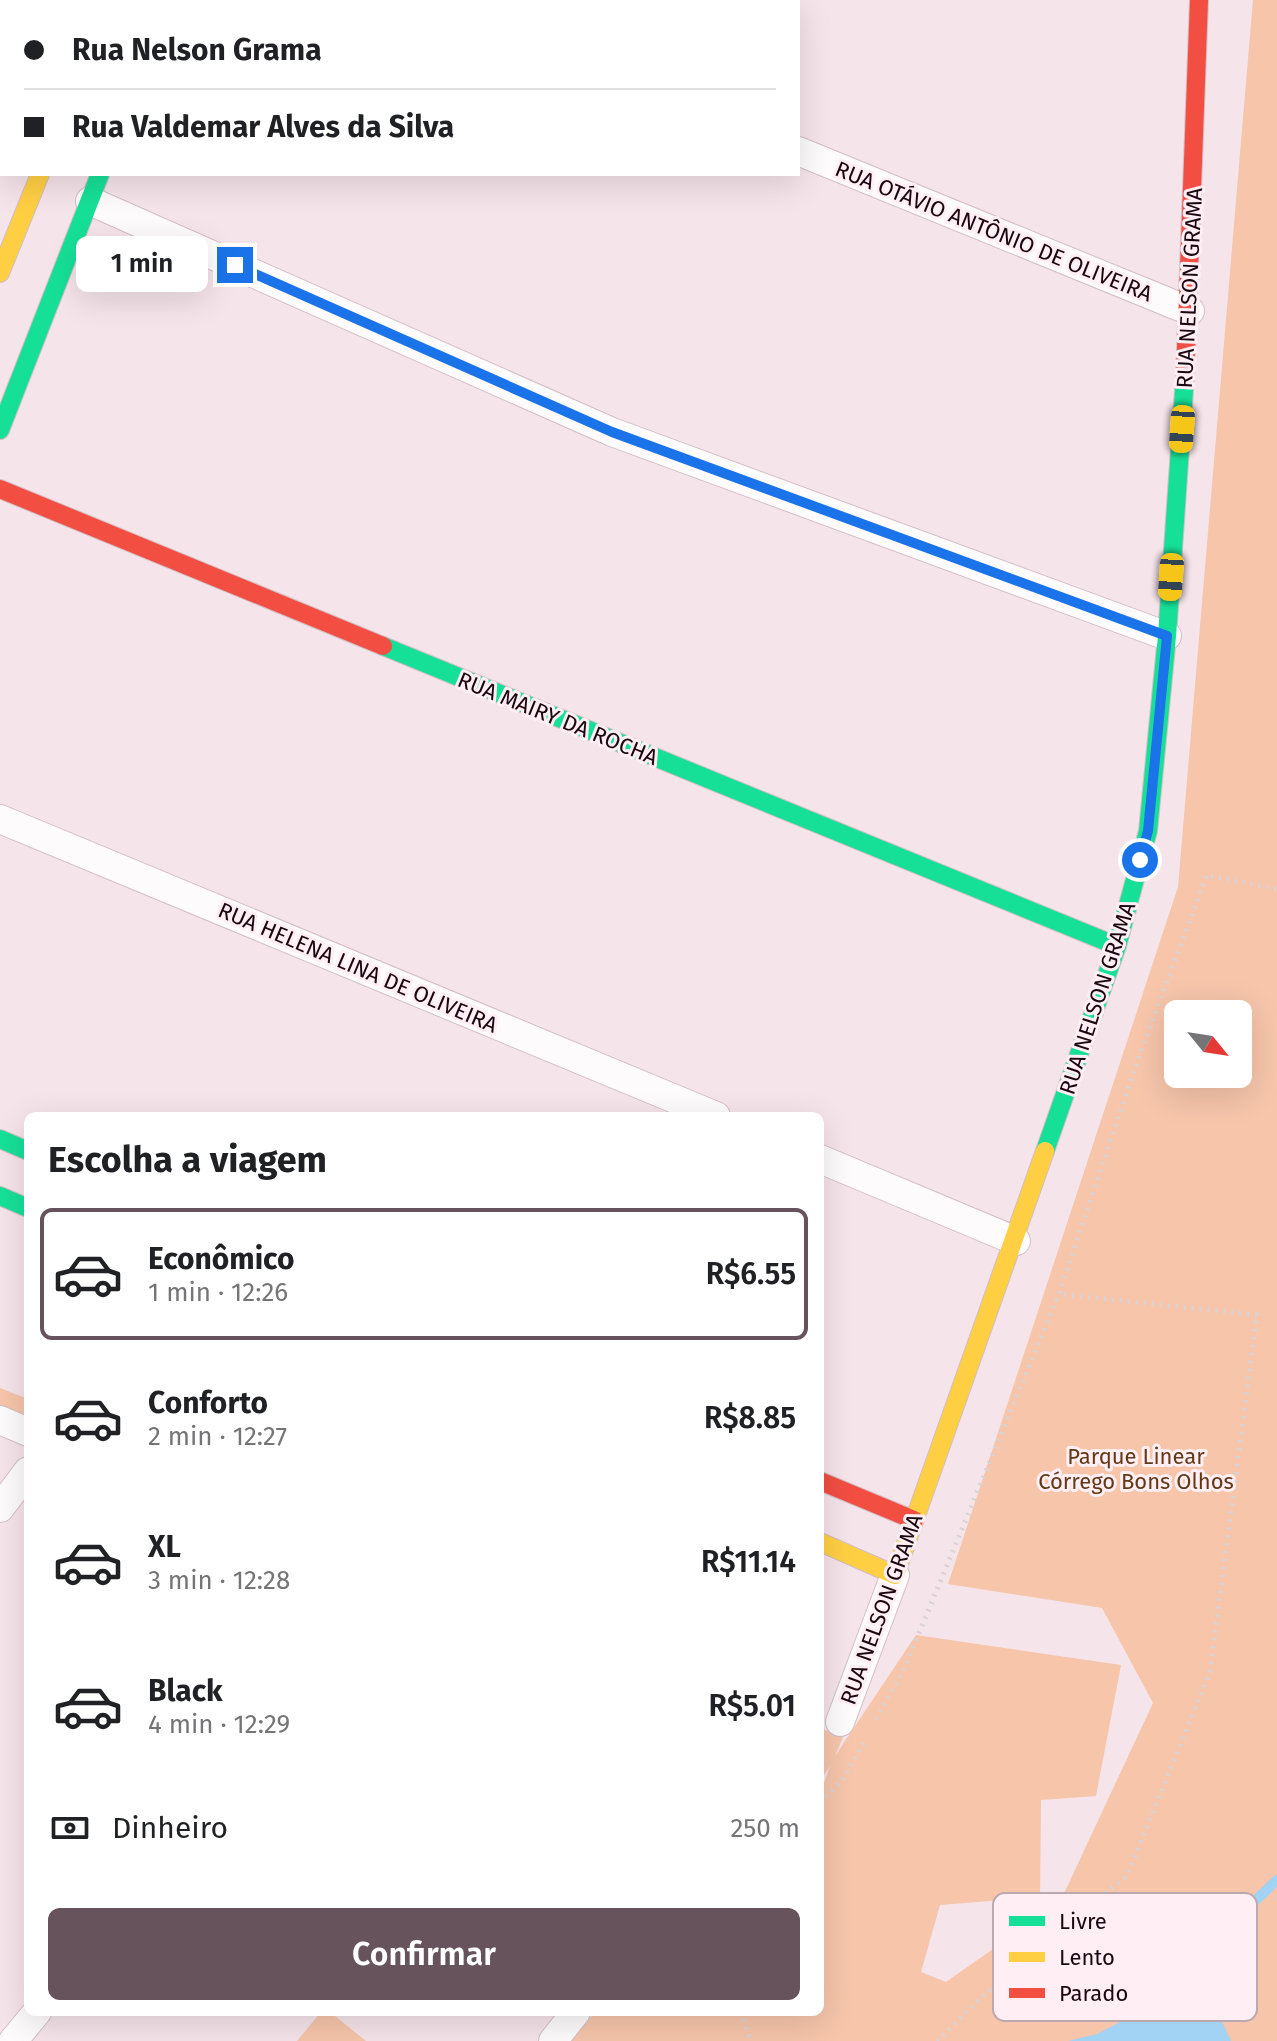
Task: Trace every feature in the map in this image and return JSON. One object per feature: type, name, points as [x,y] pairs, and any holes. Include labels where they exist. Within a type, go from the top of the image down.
[{"type":"street","name":"RUA NELSON GRAMA","points":[[840,1722],[1016,1241],[1117,946],[1148,831],[1167,636],[1190,311],[1199,0]]},
{"type":"street","name":"RUA OTÁVIO ANTÔNIO DE OLIVEIRA","points":[[800,152],[1190,311]]},
{"type":"street","points":[[0,273],[39,176]]},
{"type":"street","points":[[0,430],[99,176]]},
{"type":"street","points":[[90,201],[612,432],[1167,636]]},
{"type":"street","name":"RUA MAIRY DA ROCHA","points":[[0,489],[1117,946]]},
{"type":"street","name":"RUA HELENA LINA DE OLIVEIRA","points":[[0,819],[706,1112]]},
{"type":"street","points":[[0,1139],[24,1149]]},
{"type":"street","points":[[824,1161],[1016,1241]]},
{"type":"street","points":[[0,1196],[24,1206]]},
{"type":"street","points":[[0,1420],[24,1430]]},
{"type":"street","points":[[0,1508],[24,1476]]},
{"type":"street","points":[[824,1483],[914,1520]]},
{"type":"street","points":[[824,1544],[895,1575]]},
{"type":"street","points":[[13,2041],[34,2016]]},
{"type":"street","points":[[553,2041],[573,2016]]},
{"type":"path","points":[[903,1672],[1059,1294],[1136,1065],[1207,875],[1277,889]]},
{"type":"path","points":[[1059,1294],[1257,1315],[1210,1672],[1127,1876],[1106,1893]]},
{"type":"path","points":[[937,2041],[993,1987]]},
{"type":"path","points":[[742,2016],[751,2041]]},
{"type":"green space","name":"Parque Linear Córrego Bons Olhos","points":[[1253,0],[1277,0],[1277,2041],[571,2041],[592,2016],[824,2016],[824,1783],[830,1766],[824,1775],[824,1730],[843,1737],[835,1756],[916,1635],[1121,1665],[1096,1796],[1041,1800],[1040,1893],[993,1893],[993,1901],[940,1905],[921,1972],[946,1982],[993,1949],[993,2021],[1257,2021],[1257,1893],[1064,1893],[1153,1703],[1102,1608],[948,1584],[1178,887]]},
{"type":"green space","points":[[0,1388],[24,1397],[24,1416],[0,1406]]},
{"type":"green space","points":[[318,2016],[335,2016],[366,2041],[297,2041]]},
{"type":"water","points":[[1122,2021],[1222,2021],[1231,2041],[1068,2041],[1097,2034]]},
{"type":"waterway","points":[[1257,1899],[1277,1880]]},
{"type":"traffic: fast","points":[[0,430],[99,176]]},
{"type":"traffic: fast","points":[[1045,1151],[1117,946],[1148,831],[1167,636],[1185,376]]},
{"type":"traffic: fast","points":[[383,646],[1117,946]]},
{"type":"traffic: fast","points":[[0,1139],[24,1149]]},
{"type":"traffic: fast","points":[[0,1196],[24,1206]]},
{"type":"traffic: slow","points":[[0,273],[39,176]]},
{"type":"traffic: slow","points":[[824,1544],[895,1575],[1045,1151]]},
{"type":"traffic: jam","points":[[1185,376],[1199,0]]},
{"type":"traffic: jam","points":[[0,489],[383,646]]},
{"type":"traffic: jam","points":[[824,1483],[914,1520]]},
{"type":"route","points":[[235,265],[612,432],[1167,636],[1148,831],[1140,860]]}]
